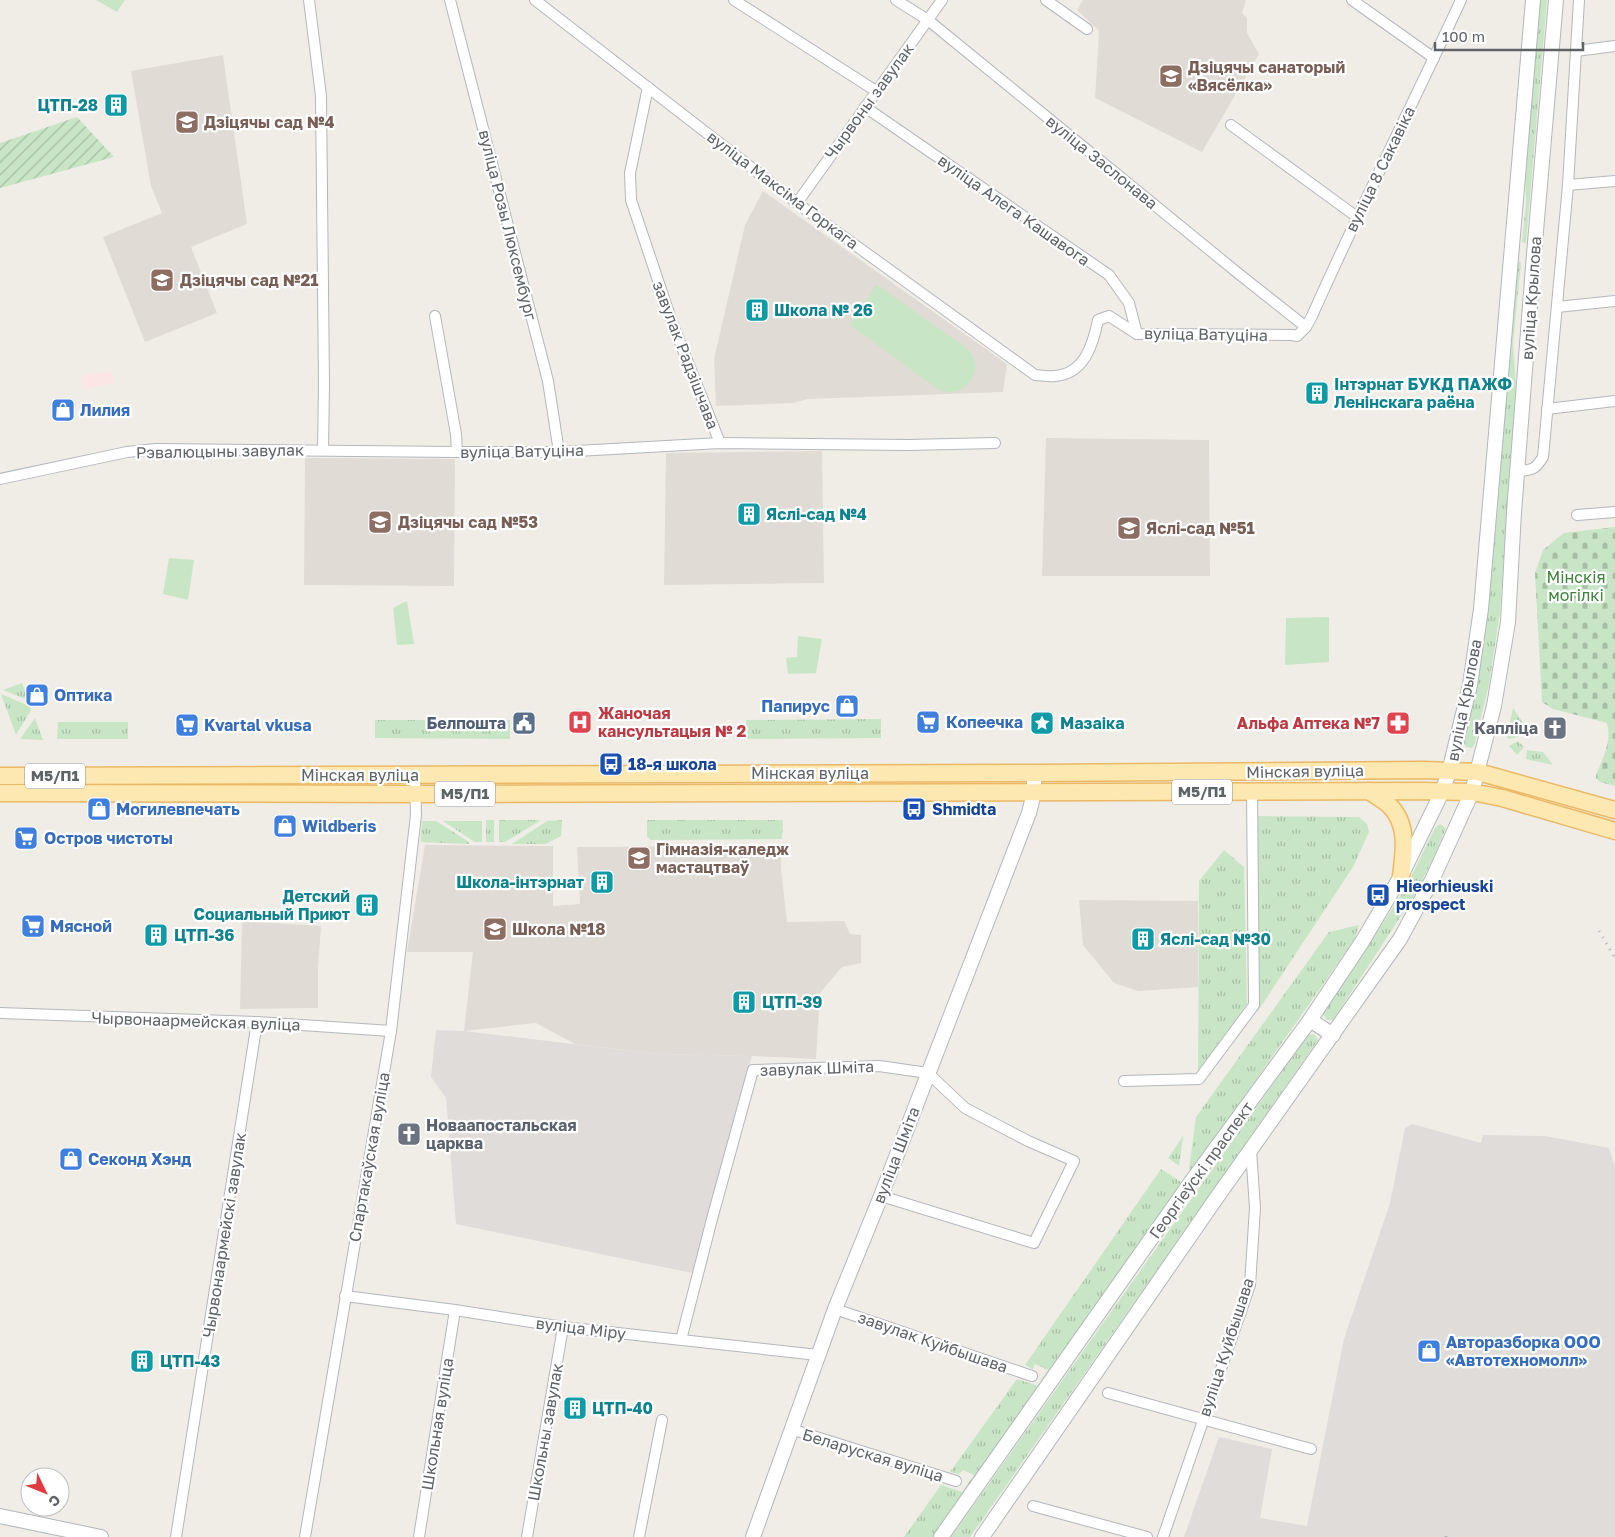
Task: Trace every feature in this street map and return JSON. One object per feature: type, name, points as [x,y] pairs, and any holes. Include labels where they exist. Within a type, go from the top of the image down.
[{"type":"main road","name":"вуліца Крылова","points":[[1442,792],[1449,772],[1470,685],[1481,609],[1533,0]]},
{"type":"main road","name":"вуліца Крылова","points":[[1472,792],[1494,706],[1508,622],[1534,254],[1556,0]]},
{"type":"main road","points":[[1510,252],[1534,254]]},
{"type":"main road","name":"Мінская вуліца","points":[[0,776],[1414,770],[1478,772],[1615,810]]},
{"type":"main road","name":"вуліца Шміта","points":[[753,1537],[835,1309],[1030,813],[1034,793],[1034,773]]},
{"type":"main road","points":[[1369,791],[1389,805],[1401,825],[1404,844],[1401,876]]},
{"type":"main road","name":"Мінская вуліца","points":[[0,792],[415,794],[1472,792],[1502,798],[1615,831]]},
{"type":"main road","name":"Георгіеўскі праспект","points":[[941,1537],[1191,1182],[1310,1020],[1362,942],[1401,876],[1442,792]]},
{"type":"main road","name":"Георгіеўскі праспект","points":[[982,1537],[1215,1200],[1400,939],[1432,880],[1472,792]]},
{"type":"main road","points":[[1310,1020],[1333,1035]]},
{"type":"main road","points":[[0,1516],[101,1537]]},
{"type":"street","points":[[309,0],[321,96],[323,450]]},
{"type":"street","name":"вуліца Розы Люксембург","points":[[450,0],[548,381],[559,452]]},
{"type":"street","name":"вуліца Максіма Горкага","points":[[535,0],[797,203],[1035,375]]},
{"type":"street","points":[[734,0],[876,91]]},
{"type":"street","name":"вуліца Заслонава","points":[[896,0],[928,20],[1306,327]]},
{"type":"street","name":"Чырвоны завулак","points":[[797,203],[942,0]]},
{"type":"street","points":[[1046,0],[1087,29]]},
{"type":"street","points":[[1352,0],[1434,58]]},
{"type":"street","name":"вуліца 8 Сакавіка","points":[[1298,336],[1306,327],[1460,0]]},
{"type":"street","points":[[1518,471],[1532,470],[1543,458],[1568,185],[1579,0]]},
{"type":"street","points":[[1576,51],[1615,46]]},
{"type":"street","name":"завулак Радзішчава","points":[[648,86],[630,173],[631,200],[673,325],[720,443],[995,443]]},
{"type":"street","name":"вуліца Алега Кашавога","points":[[865,107],[1108,275],[1129,303],[1137,334]]},
{"type":"street","points":[[1231,125],[1357,217]]},
{"type":"street","points":[[1568,185],[1615,180]]},
{"type":"street","points":[[1558,307],[1615,301]]},
{"type":"street","points":[[435,316],[456,434],[457,452]]},
{"type":"street","name":"вуліца Ватуціна","points":[[1035,375],[1054,376],[1068,373],[1081,364],[1095,337],[1098,320],[1108,316],[1137,334],[1298,336]]},
{"type":"street","points":[[1547,409],[1615,401]]},
{"type":"street","name":"вуліца Ватуціна","points":[[323,450],[559,452],[720,443]]},
{"type":"street","name":"Рэвалюцыны завулак","points":[[0,479],[127,452],[156,449],[323,450]]},
{"type":"street","points":[[1577,516],[1615,512]]},
{"type":"street","name":"Спартакаўская вуліца","points":[[305,1537],[391,1031],[416,815],[415,775]]},
{"type":"street","points":[[1124,1081],[1199,1079],[1254,1006],[1252,792]]},
{"type":"street","name":"Чырвонаармейская вуліца","points":[[0,1014],[257,1022],[391,1031]]},
{"type":"street","name":"Чырвонаармейскі завулак","points":[[176,1537],[257,1022]]},
{"type":"street","name":"завулак Шміта","points":[[680,1340],[752,1070],[879,1066],[928,1073]]},
{"type":"street","points":[[881,1196],[1034,1243],[1074,1161],[1028,1141],[965,1108],[928,1073]]},
{"type":"street","name":"вуліца Куйбышава","points":[[1163,1537],[1250,1285],[1255,1208],[1251,1150]]},
{"type":"street","name":"вуліца Міру","points":[[346,1296],[455,1310],[563,1327],[818,1355]]},
{"type":"street","name":"завулак Куйбышава","points":[[835,1309],[1032,1376]]},
{"type":"street","name":"Школьная вуліца","points":[[419,1537],[455,1310]]},
{"type":"street","name":"Школьны завулак","points":[[527,1537],[563,1327]]},
{"type":"street","points":[[1108,1393],[1311,1449]]},
{"type":"street","points":[[639,1537],[662,1420]]},
{"type":"street","name":"Беларуская вуліца","points":[[791,1429],[956,1481]]},
{"type":"street","points":[[1033,1506],[1147,1537]]},
{"type":"shaded area","name":"Дзіцячы санаторый «Вясёлка»","points":[[1083,0],[1246,0],[1242,13],[1247,18],[1247,33],[1259,54],[1202,152],[1095,98],[1099,31],[1077,10]]},
{"type":"shaded area","points":[[223,55],[247,224],[191,247],[217,313],[145,342],[103,237],[162,213],[151,186],[131,71]]},
{"type":"shaded area","points":[[763,191],[1007,364],[1003,392],[808,399],[793,403],[716,406],[714,359],[745,225]]},
{"type":"shaded area","points":[[111,371],[114,383],[84,389],[81,376]]},
{"type":"shaded area","points":[[1046,438],[1209,440],[1210,576],[1042,576]]},
{"type":"shaded area","points":[[822,451],[824,583],[664,585],[666,453]]},
{"type":"shaded area","name":"Дзіцячы сад №53","points":[[305,458],[455,459],[454,586],[304,585]]},
{"type":"shaded area","points":[[425,845],[553,846],[553,906],[580,904],[577,847],[781,846],[781,869],[787,922],[844,921],[850,934],[861,935],[861,963],[842,967],[820,993],[816,1059],[658,1054],[575,1044],[536,1023],[464,1031],[473,952],[407,952]]},
{"type":"shaded area","points":[[1079,900],[1198,901],[1198,987],[1138,991],[1114,983],[1083,945]]},
{"type":"shaded area","points":[[242,921],[321,926],[318,1008],[240,1009]]},
{"type":"shaded area","points":[[436,1030],[464,1031],[658,1054],[752,1056],[692,1273],[456,1224],[446,1098],[431,1077]]},
{"type":"shaded area","points":[[1412,1124],[1481,1143],[1483,1135],[1545,1136],[1609,1148],[1615,1167],[1615,1537],[1184,1537],[1219,1437],[1272,1449],[1260,1518],[1307,1526],[1344,1339],[1390,1203],[1405,1128]]},
{"type":"green space","points":[[96,0],[125,0],[117,12]]},
{"type":"green space","points":[[1539,0],[1547,0],[1526,243],[1522,242],[1526,203],[1525,162]]},
{"type":"green space","points":[[77,117],[114,157],[0,188],[0,143]]},
{"type":"green space","points":[[1517,262],[1521,263],[1513,343],[1516,387],[1500,612],[1489,684],[1475,743],[1472,748],[1466,747],[1464,738],[1484,645]]},
{"type":"green space","points":[[876,284],[969,350],[975,360],[975,372],[962,389],[951,392],[939,390],[850,325]]},
{"type":"green space","name":"Мінскія могілкі","points":[[1615,527],[1615,786],[1600,782],[1596,778],[1605,754],[1608,733],[1607,723],[1553,709],[1542,702],[1535,573],[1543,550],[1564,533]]},
{"type":"green space","points":[[169,558],[194,560],[188,600],[163,594]]},
{"type":"green space","points":[[407,601],[414,644],[397,645],[393,608]]},
{"type":"green space","points":[[1329,617],[1329,662],[1285,665],[1286,618]]},
{"type":"green space","points":[[798,636],[822,639],[816,673],[788,674],[786,658],[797,657]]},
{"type":"green space","points":[[22,683],[28,700],[3,690]]},
{"type":"green space","points":[[1,694],[29,706],[31,710],[16,735]]},
{"type":"green space","points":[[1513,708],[1525,726],[1518,737],[1508,739],[1507,736]]},
{"type":"green space","points":[[35,718],[43,740],[20,739]]},
{"type":"green space","points":[[881,719],[881,738],[746,739],[746,720]]},
{"type":"green space","points":[[375,720],[510,720],[510,739],[375,738]]},
{"type":"green space","points":[[58,722],[128,722],[128,739],[57,739]]},
{"type":"green space","points":[[1518,741],[1524,747],[1517,755],[1509,746]]},
{"type":"green space","points":[[1527,750],[1543,752],[1553,765],[1526,759]]},
{"type":"green space","points":[[1256,816],[1359,817],[1367,824],[1369,832],[1353,867],[1258,1011]]},
{"type":"green space","points":[[486,820],[494,820],[494,842],[486,842]]},
{"type":"green space","points":[[499,820],[541,820],[505,842],[499,842]]},
{"type":"green space","points":[[562,820],[561,836],[546,844],[512,844],[547,821]]},
{"type":"green space","points":[[647,820],[783,820],[782,839],[651,840],[647,837]]},
{"type":"green space","points":[[422,821],[436,821],[469,842],[469,844],[421,842]]},
{"type":"green space","points":[[443,821],[482,821],[482,842],[475,842]]},
{"type":"green space","points":[[1440,824],[1446,828],[1414,896],[1333,1020],[1327,1020],[1323,1014],[1405,889],[1435,828]]},
{"type":"green space","points":[[1224,850],[1244,867],[1247,1004],[1198,1071],[1199,881]]},
{"type":"green space","points":[[1359,925],[1354,940],[1192,1171],[1189,1169],[1196,1117],[1329,932]]},
{"type":"green space","points":[[1314,1034],[1318,1040],[970,1537],[951,1537],[1308,1035]]},
{"type":"green space","points":[[1183,1136],[1179,1166],[1168,1158]]},
{"type":"green space","points":[[1161,1169],[1184,1184],[934,1537],[904,1537],[941,1485],[962,1492],[974,1475],[963,1470],[959,1474],[950,1472],[1017,1379],[1038,1386],[1048,1370],[1035,1364],[1033,1369],[1025,1365]]},
{"type":"railway","points":[[1599,931],[1615,958]]},
{"type":"railway","points":[[1446,1532],[1446,1537]]},
{"type":"place","name":"Дзіцячы санаторый «Вясёлка»","points":[[1171,76]]},
{"type":"place","name":"ЦТП-28","points":[[116,105]]},
{"type":"place","name":"Дзіцячы сад №4","points":[[187,122]]},
{"type":"place","name":"Дзіцячы сад №21","points":[[162,280]]},
{"type":"place","name":"Школа № 26","points":[[757,310]]},
{"type":"place","name":"Інтэрнат БУКД ПАЖФ Ленінскага раёна","points":[[1317,393]]},
{"type":"place","name":"Лилия","points":[[63,410]]},
{"type":"place","name":"Яслі-сад №4","points":[[749,514]]},
{"type":"place","name":"Дзіцячы сад №53","points":[[380,522]]},
{"type":"place","name":"Яслі-сад №51","points":[[1129,528]]},
{"type":"place","name":"Оптика","points":[[37,695]]},
{"type":"place","name":"Папирус","points":[[847,706]]},
{"type":"place","name":"Жаночая кансультацыя № 2","points":[[580,722]]},
{"type":"place","name":"Копеечка","points":[[928,722]]},
{"type":"place","name":"Белпошта","points":[[524,723]]},
{"type":"place","name":"Мазаіка","points":[[1042,723]]},
{"type":"place","name":"Альфа Аптека №7","points":[[1398,723]]},
{"type":"place","name":"Kvartal vkusa","points":[[187,725]]},
{"type":"place","name":"Капліца","points":[[1555,728]]},
{"type":"place","name":"18-я школа","points":[[611,764]]},
{"type":"place","name":"Могилевпечать","points":[[99,809]]},
{"type":"place","name":"Shmidta","points":[[914,809]]},
{"type":"place","name":"Wildberis","points":[[285,826]]},
{"type":"place","name":"Остров чистоты","points":[[26,838]]},
{"type":"place","name":"Гімназія-каледж мастацтваў","points":[[639,858]]},
{"type":"place","name":"Школа-інтэрнат","points":[[602,882]]},
{"type":"place","name":"Hieorhieuski prospect","points":[[1378,895]]},
{"type":"place","name":"Детский Социальный Приют","points":[[367,905]]},
{"type":"place","name":"Мясной","points":[[33,926]]},
{"type":"place","name":"Школа №18","points":[[495,929]]},
{"type":"place","name":"ЦТП-36","points":[[156,935]]},
{"type":"place","name":"Яслі-сад №30","points":[[1143,939]]},
{"type":"place","name":"ЦТП-39","points":[[744,1002]]},
{"type":"place","name":"Новаапостальская царква","points":[[409,1134]]},
{"type":"place","name":"Секонд Хэнд","points":[[71,1159]]},
{"type":"place","name":"Авторазборка ООО «Автотехномолл»","points":[[1429,1351]]},
{"type":"place","name":"ЦТП-43","points":[[142,1361]]},
{"type":"place","name":"ЦТП-40","points":[[575,1408]]}]
